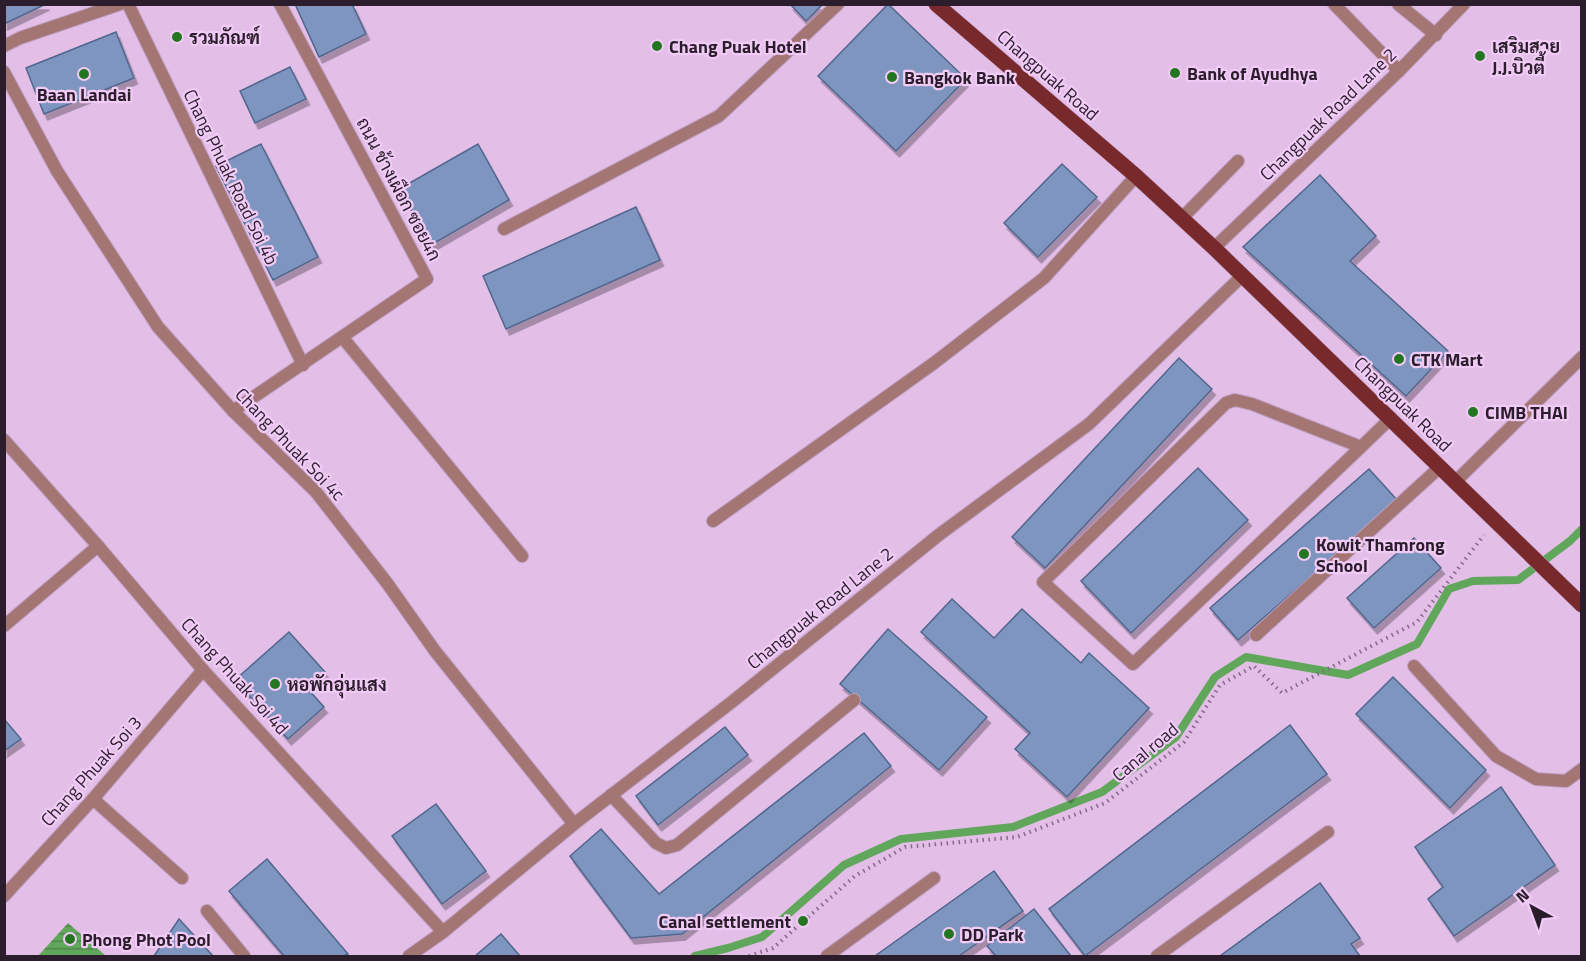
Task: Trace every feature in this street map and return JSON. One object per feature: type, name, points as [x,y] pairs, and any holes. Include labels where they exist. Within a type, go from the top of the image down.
[{"type":"main road","name":"Changpuak Road","points":[[936,4],[1136,176],[1215,248],[1581,605]]},
{"type":"street","points":[[4,46],[20,38],[120,4]]},
{"type":"street","name":"Chang Phuak Road Soi 4b","points":[[128,4],[303,365]]},
{"type":"street","name":"ถนน ช้างเผือก ซอย4ก","points":[[233,411],[427,279],[280,4]]},
{"type":"street","points":[[504,229],[719,116],[838,4]]},
{"type":"street","points":[[1334,4],[1400,71]]},
{"type":"street","points":[[1398,4],[1436,35]]},
{"type":"street","name":"Changpuak Road Lane 2","points":[[1215,248],[1400,71],[1464,4]]},
{"type":"street","name":"Chang Phuak Soi 4c","points":[[4,72],[57,171],[158,327],[233,411],[316,492],[435,651],[574,824]]},
{"type":"street","points":[[1182,218],[1238,162]]},
{"type":"street","points":[[713,521],[934,363],[1044,278],[1136,176]]},
{"type":"street","name":"Changpuak Road Lane 2","points":[[409,957],[940,534],[1089,424],[1242,276]]},
{"type":"street","points":[[343,338],[522,556]]},
{"type":"street","points":[[1455,481],[1581,357]]},
{"type":"street","points":[[1361,447],[1252,404],[1235,400],[1226,404],[1043,582],[1133,664],[1361,447],[1391,418]]},
{"type":"street","name":"Chang Phuak Soi 4d","points":[[4,440],[203,670],[442,932]]},
{"type":"street","points":[[1256,635],[1440,467]]},
{"type":"street","points":[[4,626],[98,546]]},
{"type":"street","points":[[1414,666],[1496,756],[1536,779],[1566,781],[1581,769]]},
{"type":"street","name":"Chang Phuak Soi 3","points":[[4,896],[93,799],[203,670]]},
{"type":"street","points":[[611,795],[656,843],[666,848],[677,845],[854,700]]},
{"type":"street","points":[[93,799],[182,878]]},
{"type":"street","points":[[1157,957],[1328,832]]},
{"type":"street","points":[[827,957],[934,878]]},
{"type":"street","points":[[207,911],[244,957]]},
{"type":"path","name":"Canal road","points":[[749,957],[773,948],[855,876],[905,847],[1017,837],[1105,803],[1185,742],[1220,685],[1254,666],[1282,693],[1417,621],[1496,520]]},
{"type":"shaded area","name":"Phong Phot Pool","points":[[68,923],[106,956],[38,956]]},
{"type":"building","points":[[4,4],[46,4],[4,24]]},
{"type":"building","points":[[295,4],[352,4],[366,34],[319,57]]},
{"type":"building","points":[[790,4],[823,4],[806,21]]},
{"type":"building","name":"Bangkok Bank","points":[[888,4],[966,79],[896,151],[818,76]]},
{"type":"building","points":[[116,32],[134,78],[44,114],[26,68]]},
{"type":"building","points":[[290,67],[306,99],[255,123],[240,91]]},
{"type":"building","points":[[261,144],[318,257],[273,280],[216,166]]},
{"type":"building","points":[[478,144],[509,200],[431,245],[399,189]]},
{"type":"building","points":[[1062,164],[1097,197],[1038,257],[1004,223]]},
{"type":"building","points":[[1320,175],[1376,236],[1350,261],[1448,351],[1406,396],[1243,247]]},
{"type":"building","points":[[636,207],[660,260],[506,329],[483,276]]},
{"type":"building","points":[[1179,358],[1212,389],[1045,568],[1012,537]]},
{"type":"building","points":[[1198,468],[1248,520],[1131,633],[1081,581]]},
{"type":"building","name":"Kowit Thamrong School","points":[[1369,469],[1398,501],[1238,640],[1210,608]]},
{"type":"building","points":[[1414,538],[1441,568],[1374,628],[1347,598]]},
{"type":"building","points":[[952,599],[994,638],[1022,609],[1081,663],[1089,653],[1149,708],[1067,797],[1015,749],[1030,733],[921,632]]},
{"type":"building","points":[[888,629],[987,717],[939,770],[840,684]]},
{"type":"building","name":"หอพักอุ่นแสง","points":[[289,632],[325,672],[307,688],[324,707],[288,739],[235,680]]},
{"type":"building","points":[[1393,677],[1486,770],[1450,808],[1356,714]]},
{"type":"building","points":[[4,719],[21,739],[4,751]]},
{"type":"building","points":[[1290,725],[1327,774],[1085,956],[1049,909]]},
{"type":"building","points":[[725,727],[748,755],[658,825],[636,796]]},
{"type":"building","points":[[864,733],[891,766],[682,934],[631,938],[570,856],[601,829],[659,894]]},
{"type":"building","points":[[1501,787],[1555,865],[1454,936],[1428,899],[1443,887],[1415,847]]},
{"type":"building","points":[[436,804],[486,871],[442,904],[392,836]]},
{"type":"building","points":[[267,859],[348,954],[343,956],[284,956],[229,891]]},
{"type":"building","name":"DD Park","points":[[994,871],[1023,911],[959,956],[875,956]]},
{"type":"building","points":[[1320,883],[1360,938],[1351,944],[1360,956],[1220,956]]},
{"type":"building","points":[[1034,909],[1071,956],[996,956],[987,946]]},
{"type":"building","points":[[179,919],[213,956],[154,956]]},
{"type":"building","points":[[501,934],[520,956],[475,956]]},
{"type":"waterway","points":[[695,956],[762,937],[844,865],[901,839],[1013,827],[1102,792],[1176,737],[1215,677],[1246,657],[1348,675],[1417,644],[1449,589],[1473,581],[1518,580],[1570,541],[1582,529]]},
{"type":"place","name":"รวมภัณฑ์","points":[[177,37]]},
{"type":"place","name":"Chang Puak Hotel","points":[[657,46]]},
{"type":"place","name":"เสริมสวย J.J.บิวตี้","points":[[1480,56]]},
{"type":"place","name":"Bank of Ayudhya","points":[[1175,73]]},
{"type":"place","name":"Baan Landai","points":[[84,74]]},
{"type":"place","name":"Bangkok Bank","points":[[892,77]]},
{"type":"place","name":"CTK Mart","points":[[1399,359]]},
{"type":"place","name":"CIMB THAI","points":[[1473,412]]},
{"type":"place","name":"Kowit Thamrong School","points":[[1304,554]]},
{"type":"place","name":"หอพักอุ่นแสง","points":[[275,684]]},
{"type":"place","name":"Canal settlement","points":[[803,921]]},
{"type":"place","name":"DD Park","points":[[949,934]]},
{"type":"place","name":"Phong Phot Pool","points":[[70,939]]}]
